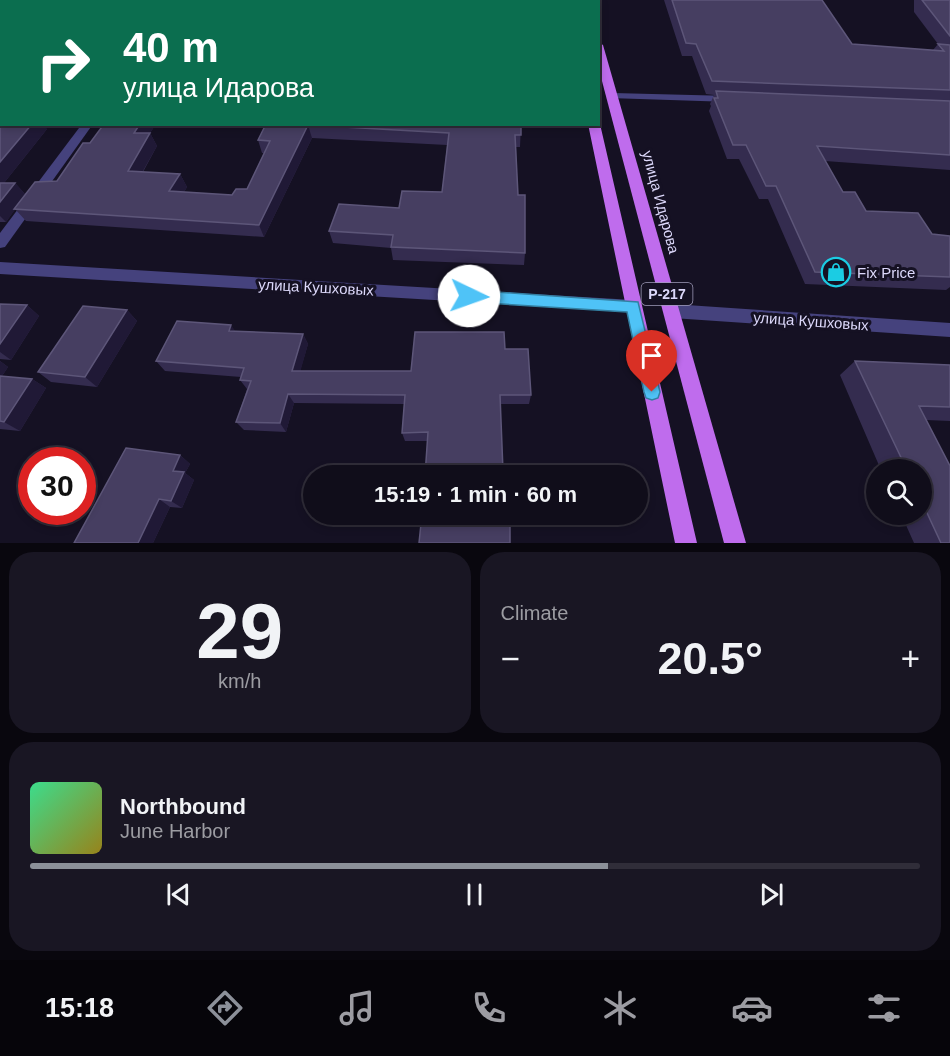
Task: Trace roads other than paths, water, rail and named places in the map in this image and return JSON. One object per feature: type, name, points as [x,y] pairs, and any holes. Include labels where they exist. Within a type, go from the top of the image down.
[{"type":"main road","name":"улица Идарова","points":[[600,52],[735,543]]},
{"type":"main road","name":"Р-217","points":[[594,126],[686,543]]},
{"type":"street","points":[[613,96],[742,100]]},
{"type":"street","points":[[0,243],[87,126]]},
{"type":"street","name":"улица Кушховых","points":[[0,268],[633,306]]},
{"type":"street","name":"улица Кушховых","points":[[672,311],[950,330]]},
{"type":"place","name":"Fix Price","points":[[836,272]]}]
